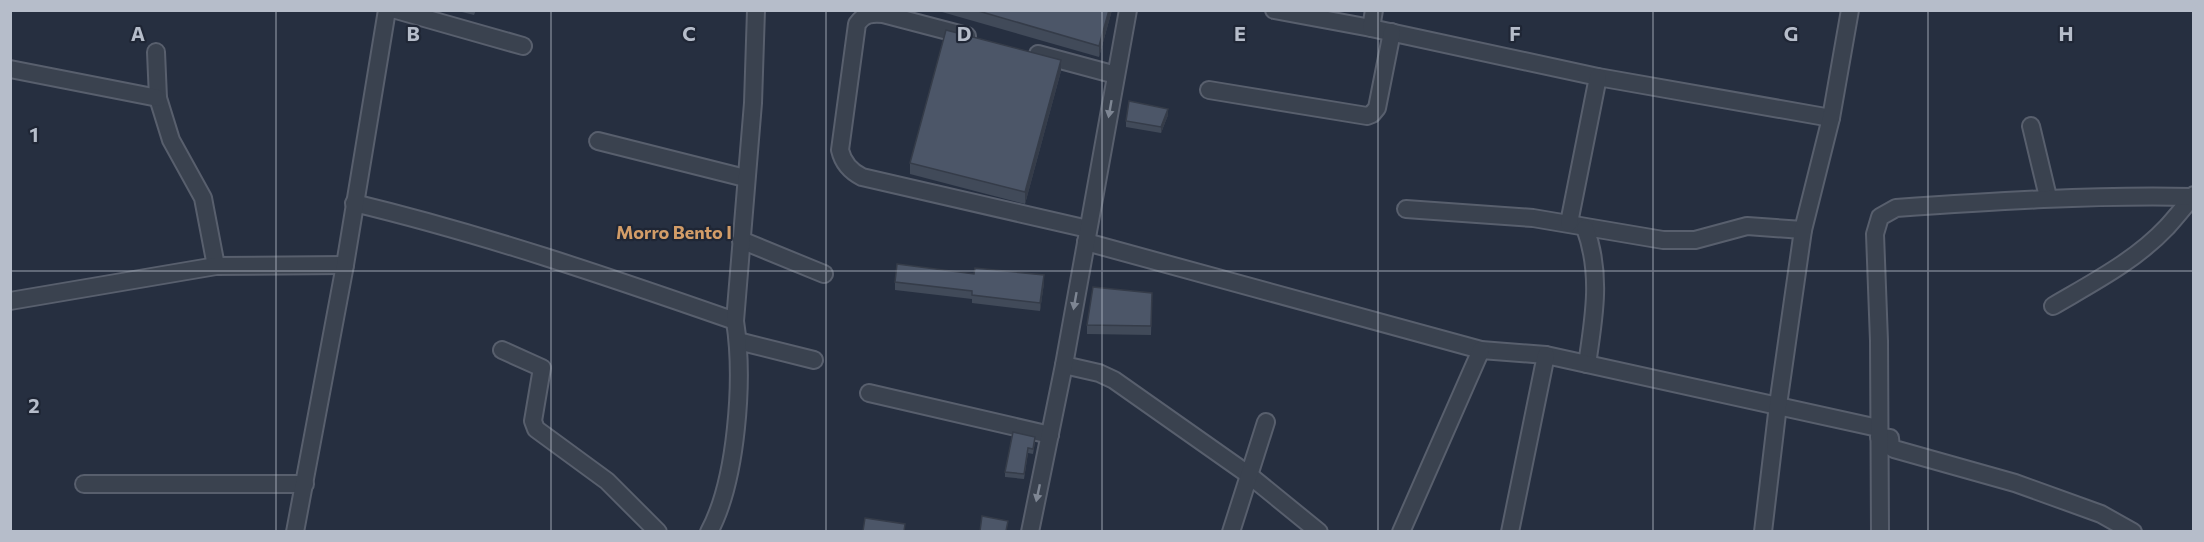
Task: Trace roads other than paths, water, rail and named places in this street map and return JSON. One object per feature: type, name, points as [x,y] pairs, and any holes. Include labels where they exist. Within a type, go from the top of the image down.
[{"type":"street","points":[[295,531],[345,265],[387,10]]},
{"type":"street","points":[[396,10],[523,46]]},
{"type":"street","points":[[709,531],[722,499],[736,424],[739,381],[735,321],[745,178],[753,103],[756,10]]},
{"type":"street","points":[[1030,531],[1064,365],[1128,10]]},
{"type":"street","points":[[1274,10],[1392,32],[1598,77],[1831,118]]},
{"type":"street","points":[[1371,28],[1374,10]]},
{"type":"street","points":[[1763,531],[1803,230],[1831,118],[1850,10]]},
{"type":"street","points":[[983,40],[883,14],[865,15],[857,24],[840,150],[842,158],[854,173],[862,177],[1087,235],[1481,350],[1546,355],[1778,405],[1879,433],[1890,438],[1891,447],[1894,449],[2015,483],[2101,514],[2133,531]]},
{"type":"street","points":[[1209,90],[1367,116],[1377,108],[1392,32]]},
{"type":"street","points":[[1027,51],[1116,75]]},
{"type":"street","points":[[156,52],[158,98],[171,140],[203,198],[216,266]]},
{"type":"street","points":[[10,69],[158,98]]},
{"type":"street","points":[[1569,222],[1598,77]]},
{"type":"street","points":[[2031,126],[2048,197]]},
{"type":"street","points":[[598,141],[745,178]]},
{"type":"street","points":[[1880,531],[1879,341],[1875,234],[1880,217],[1896,208],[2048,197],[2193,196]]},
{"type":"street","points":[[2053,306],[2122,263],[2166,228],[2193,196]]},
{"type":"street","points":[[354,203],[421,219],[735,321]]},
{"type":"street","points":[[1406,208],[1569,222],[1585,228],[1663,240],[1695,240],[1747,226],[1803,230]]},
{"type":"street","points":[[1585,228],[1590,243],[1596,287],[1596,304],[1587,364]]},
{"type":"street","points":[[741,240],[824,274]]},
{"type":"street","points":[[10,301],[216,266],[345,265]]},
{"type":"street","points":[[738,341],[814,360]]},
{"type":"street","points":[[502,350],[542,368],[533,421],[536,429],[607,481],[658,531]]},
{"type":"street","points":[[1401,531],[1481,350]]},
{"type":"street","points":[[1510,531],[1546,355]]},
{"type":"street","points":[[1064,365],[1099,373],[1114,380],[1249,475],[1319,531]]},
{"type":"street","points":[[869,393],[1050,435]]},
{"type":"street","points":[[1231,531],[1266,422]]},
{"type":"street","points":[[84,484],[305,484]]},
{"type":"district","name":"Morro Bento I","points":[[674,233]]}]
